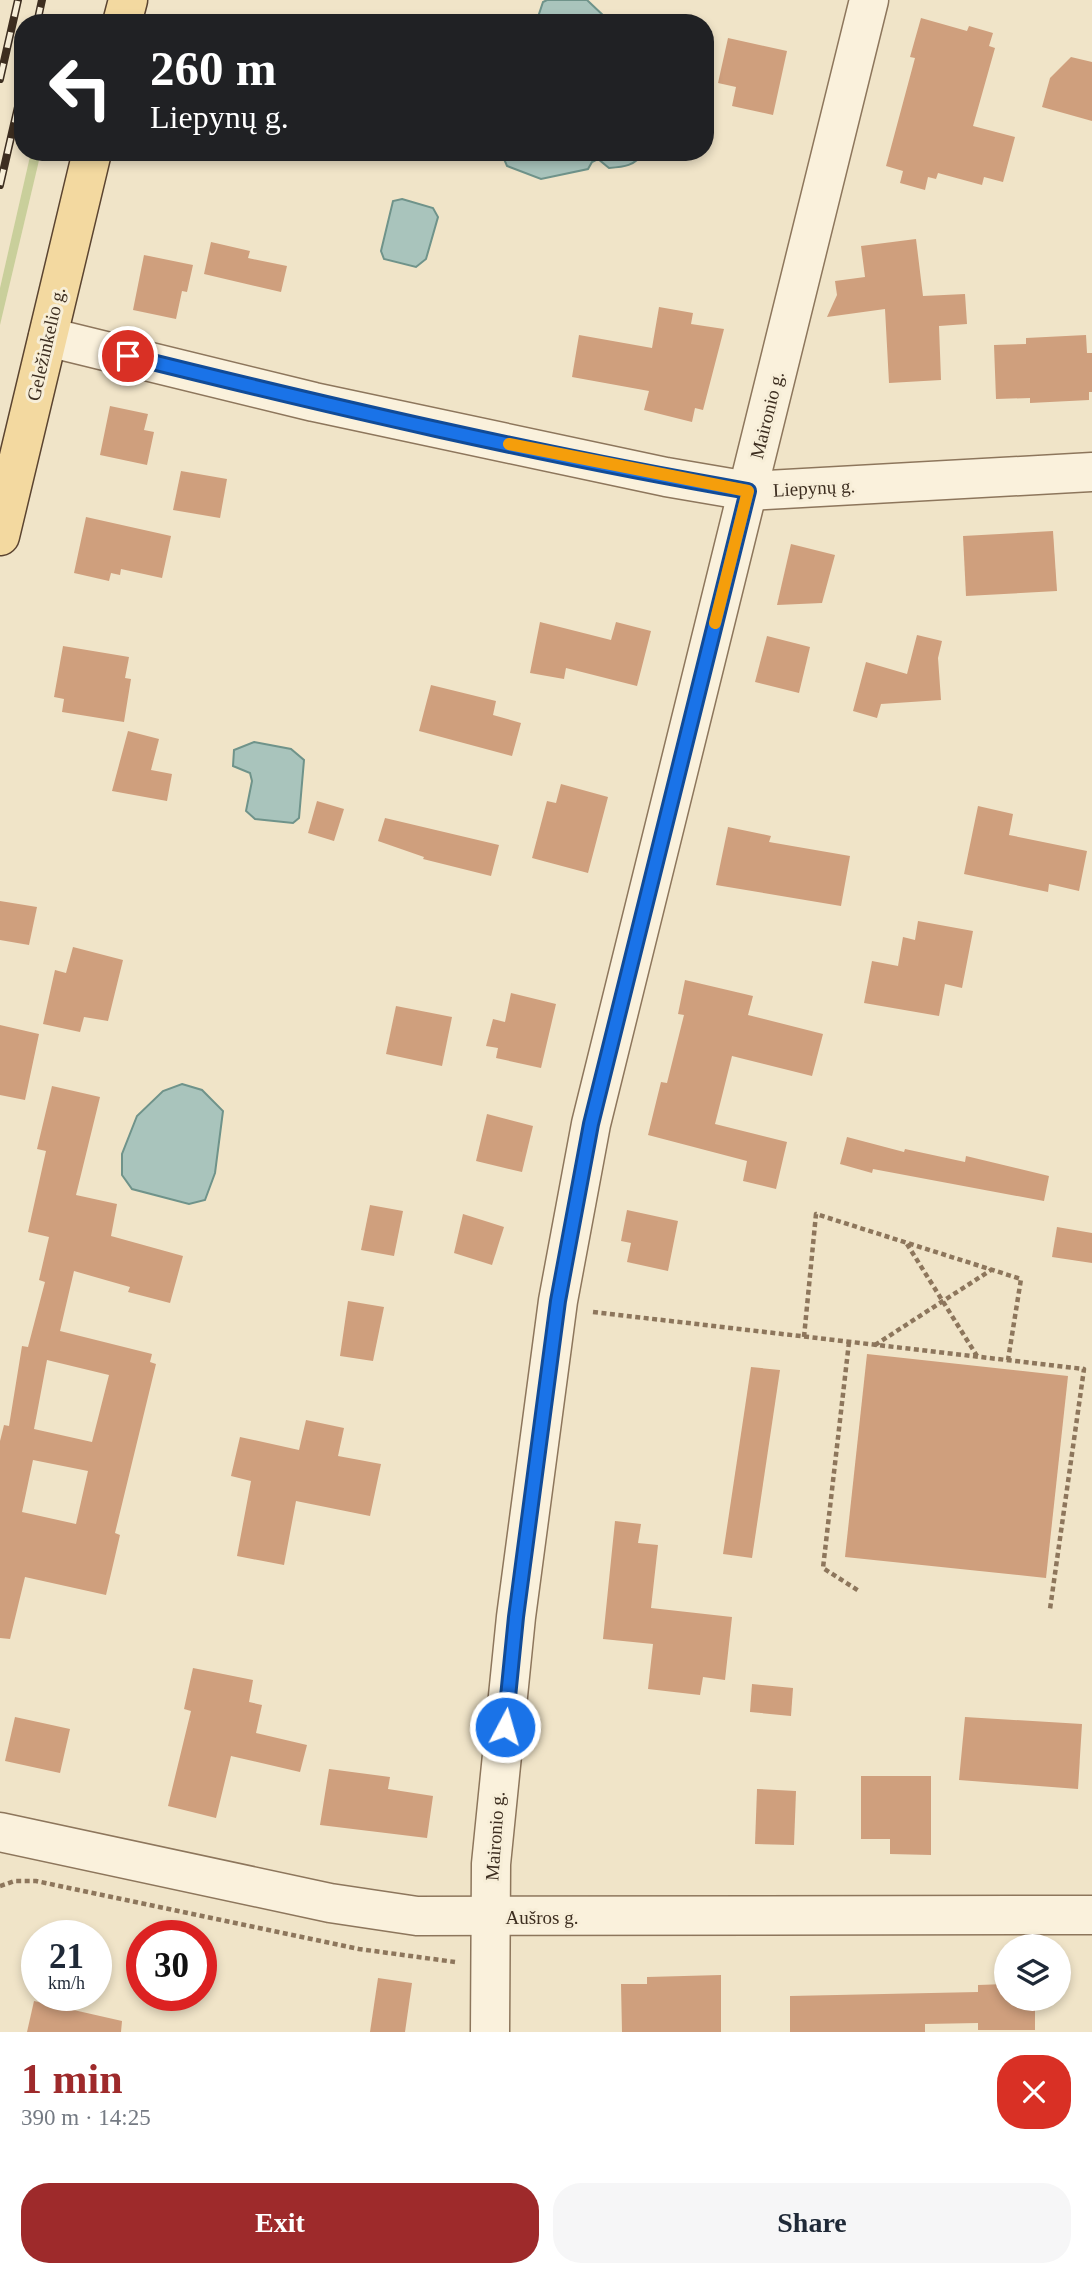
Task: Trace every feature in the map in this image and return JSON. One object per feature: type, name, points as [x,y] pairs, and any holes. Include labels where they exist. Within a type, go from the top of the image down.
[{"type":"main road","name":"Geležinkelio g.","points":[[0,536],[90,161]]},
{"type":"street","name":"Maironio g.","points":[[490,2032],[491,1864],[516,1617],[558,1301],[591,1124],[869,0]]},
{"type":"street","name":"Liepynų g.","points":[[48,337],[314,402],[652,474],[748,491],[1092,472]]},
{"type":"street","name":"Aušros g.","points":[[0,1832],[330,1903],[417,1916],[1092,1915]]},
{"type":"path","points":[[804,1336],[816,1214],[1021,1279],[1008,1360]]},
{"type":"path","points":[[906,1243],[977,1356]]},
{"type":"path","points":[[875,1345],[991,1270]]},
{"type":"path","points":[[558,1301],[593,1313],[1084,1368],[1050,1609]]},
{"type":"path","points":[[849,1342],[823,1569],[859,1591]]},
{"type":"green space","points":[[29,161],[39,161],[0,325],[0,288]]},
{"type":"water","points":[[587,0],[602,14],[539,14],[543,2]]},
{"type":"water","points":[[505,161],[594,161],[588,169],[541,179],[507,166]]},
{"type":"water","points":[[600,161],[636,161],[624,166],[609,168]]},
{"type":"water","points":[[402,199],[433,208],[438,217],[426,259],[416,267],[384,259],[381,251],[393,201]]},
{"type":"water","points":[[254,742],[291,749],[304,760],[299,818],[293,823],[255,819],[246,811],[252,781],[250,773],[233,766],[234,750]]},
{"type":"water","points":[[182,1084],[202,1090],[223,1111],[215,1173],[205,1200],[189,1204],[132,1189],[122,1175],[122,1154],[137,1116],[163,1091]]},
{"type":"building","points":[[921,18],[967,31],[969,26],[993,33],[989,46],[995,48],[973,126],[1015,137],[1003,182],[984,177],[982,185],[938,173],[936,179],[928,177],[925,190],[900,183],[903,171],[886,166],[915,58],[910,57]]},
{"type":"building","points":[[728,38],[787,51],[773,115],[732,106],[736,87],[718,83]]},
{"type":"building","points":[[1071,57],[1092,62],[1092,121],[1042,107],[1050,78]]},
{"type":"building","points":[[916,239],[923,296],[965,294],[967,324],[939,326],[941,380],[889,383],[885,309],[827,317],[837,295],[835,281],[865,277],[861,246]]},
{"type":"building","points":[[211,242],[250,251],[248,258],[287,266],[281,292],[204,274]]},
{"type":"building","points":[[144,255],[193,265],[187,292],[182,291],[176,319],[133,310]]},
{"type":"building","points":[[659,307],[693,313],[691,324],[724,329],[703,410],[695,408],[692,422],[644,410],[649,391],[572,377],[579,335],[652,348]]},
{"type":"building","points":[[1086,335],[1087,353],[1092,353],[1092,392],[1089,392],[1089,400],[1030,403],[1030,398],[996,399],[994,345],[1026,344],[1026,338]]},
{"type":"building","points":[[110,406],[148,414],[144,430],[154,432],[147,465],[100,455]]},
{"type":"building","points":[[181,471],[227,479],[220,518],[173,510]]},
{"type":"building","points":[[86,517],[171,536],[162,578],[121,569],[120,575],[111,573],[109,581],[74,573]]},
{"type":"building","points":[[1053,531],[1057,591],[966,596],[963,536]]},
{"type":"building","points":[[791,544],[835,555],[822,603],[777,605]]},
{"type":"building","points":[[540,622],[611,640],[616,622],[651,631],[637,686],[566,668],[564,679],[530,673]]},
{"type":"building","points":[[917,635],[942,641],[938,658],[941,700],[881,704],[877,718],[853,711],[866,662],[907,674]]},
{"type":"building","points":[[767,636],[810,647],[799,693],[755,682]]},
{"type":"building","points":[[63,646],[129,657],[125,678],[131,679],[124,722],[62,712],[64,699],[54,697]]},
{"type":"building","points":[[431,685],[496,701],[493,715],[521,723],[512,756],[419,731]]},
{"type":"building","points":[[128,731],[159,739],[151,770],[172,774],[167,801],[112,791]]},
{"type":"building","points":[[561,784],[608,797],[588,873],[532,858],[547,801],[556,803]]},
{"type":"building","points":[[317,801],[344,809],[334,841],[308,833]]},
{"type":"building","points":[[978,806],[1013,814],[1009,835],[1087,851],[1079,891],[1049,884],[1048,892],[964,874]]},
{"type":"building","points":[[385,818],[499,845],[491,876],[423,859],[424,857],[378,841]]},
{"type":"building","points":[[728,827],[771,836],[769,842],[850,856],[841,906],[716,885]]},
{"type":"building","points":[[0,901],[37,907],[29,945],[0,940]]},
{"type":"building","points":[[918,921],[973,931],[962,988],[945,984],[939,1016],[864,1003],[872,961],[898,966],[903,937],[915,940]]},
{"type":"building","points":[[73,947],[123,960],[108,1021],[84,1017],[80,1032],[43,1024],[55,970],[66,973]]},
{"type":"building","points":[[685,980],[753,996],[748,1015],[823,1034],[812,1076],[732,1056],[715,1124],[787,1142],[776,1189],[743,1181],[747,1161],[648,1135],[661,1082],[667,1083],[684,1015],[678,1014]]},
{"type":"building","points":[[511,993],[556,1004],[541,1068],[496,1058],[498,1048],[486,1046],[493,1019],[505,1022]]},
{"type":"building","points":[[396,1006],[452,1017],[442,1066],[386,1054]]},
{"type":"building","points":[[0,1025],[39,1034],[25,1100],[0,1095]]},
{"type":"building","points":[[52,1086],[100,1097],[76,1195],[117,1204],[111,1236],[183,1256],[170,1303],[128,1292],[130,1287],[74,1271],[60,1331],[152,1354],[150,1362],[156,1364],[115,1533],[120,1535],[106,1595],[25,1577],[10,1639],[0,1638],[0,1441],[4,1425],[9,1426],[22,1346],[28,1347],[45,1282],[39,1280],[49,1237],[28,1232],[46,1151],[37,1149]],"holes":[[[47,1360],[109,1375],[92,1442],[34,1429]],[[33,1460],[88,1471],[76,1524],[22,1512]]]},
{"type":"building","points":[[487,1114],[533,1126],[522,1172],[476,1161]]},
{"type":"building","points":[[847,1137],[904,1152],[905,1149],[965,1162],[966,1156],[1049,1176],[1044,1201],[873,1169],[872,1173],[840,1164]]},
{"type":"building","points":[[370,1205],[403,1211],[394,1256],[361,1250]]},
{"type":"building","points":[[627,1210],[678,1221],[668,1271],[627,1262],[631,1243],[621,1241]]},
{"type":"building","points":[[463,1214],[504,1227],[492,1265],[454,1253]]},
{"type":"building","points":[[1057,1227],[1092,1233],[1092,1263],[1052,1257]]},
{"type":"building","points":[[348,1301],[384,1307],[373,1361],[340,1356]]},
{"type":"building","points":[[867,1354],[1068,1376],[1046,1578],[845,1557]]},
{"type":"building","points":[[751,1367],[780,1370],[752,1558],[723,1554]]},
{"type":"building","points":[[306,1420],[344,1428],[338,1456],[381,1464],[370,1516],[296,1501],[284,1565],[237,1556],[251,1481],[231,1476],[240,1437],[299,1450]]},
{"type":"building","points":[[615,1521],[641,1524],[638,1543],[658,1545],[651,1608],[732,1617],[725,1680],[703,1677],[700,1695],[648,1689],[653,1644],[603,1639]]},
{"type":"building","points":[[193,1668],[253,1680],[249,1702],[262,1705],[256,1733],[307,1745],[300,1772],[231,1756],[216,1818],[168,1806],[191,1711],[184,1709]]},
{"type":"building","points":[[752,1684],[793,1688],[791,1716],[750,1712]]},
{"type":"building","points":[[15,1717],[70,1729],[60,1773],[5,1761]]},
{"type":"building","points":[[965,1717],[1082,1724],[1078,1789],[959,1780]]},
{"type":"building","points":[[329,1769],[390,1777],[388,1789],[433,1796],[427,1838],[320,1825]]},
{"type":"building","points":[[861,1776],[931,1776],[931,1855],[890,1854],[890,1839],[861,1839]]},
{"type":"building","points":[[757,1789],[796,1791],[794,1845],[755,1844]]},
{"type":"building","points":[[721,1975],[721,2032],[622,2032],[621,1984],[647,1984],[647,1977]]},
{"type":"building","points":[[378,1978],[412,1983],[405,2032],[370,2032]]},
{"type":"building","points":[[994,1984],[994,2011],[1035,2011],[1035,2030],[978,2030],[978,2023],[925,2024],[925,2032],[790,2032],[790,1996],[978,1992],[978,1985]]},
{"type":"building","points":[[32,2011],[78,2011],[122,2021],[121,2032],[27,2032]]},
{"type":"railway","points":[[15,14],[18,0]]},
{"type":"railway","points":[[39,14],[42,0]]},
{"type":"railway","points":[[0,79],[14,18]]},
{"type":"railway","points":[[0,185],[14,124]]},
{"type":"slow traffic","points":[[509,444],[748,491],[715,623]]},
{"type":"route","points":[[128,356],[314,402],[666,477],[748,491],[591,1124],[558,1301],[516,1617],[505,1727]]}]
